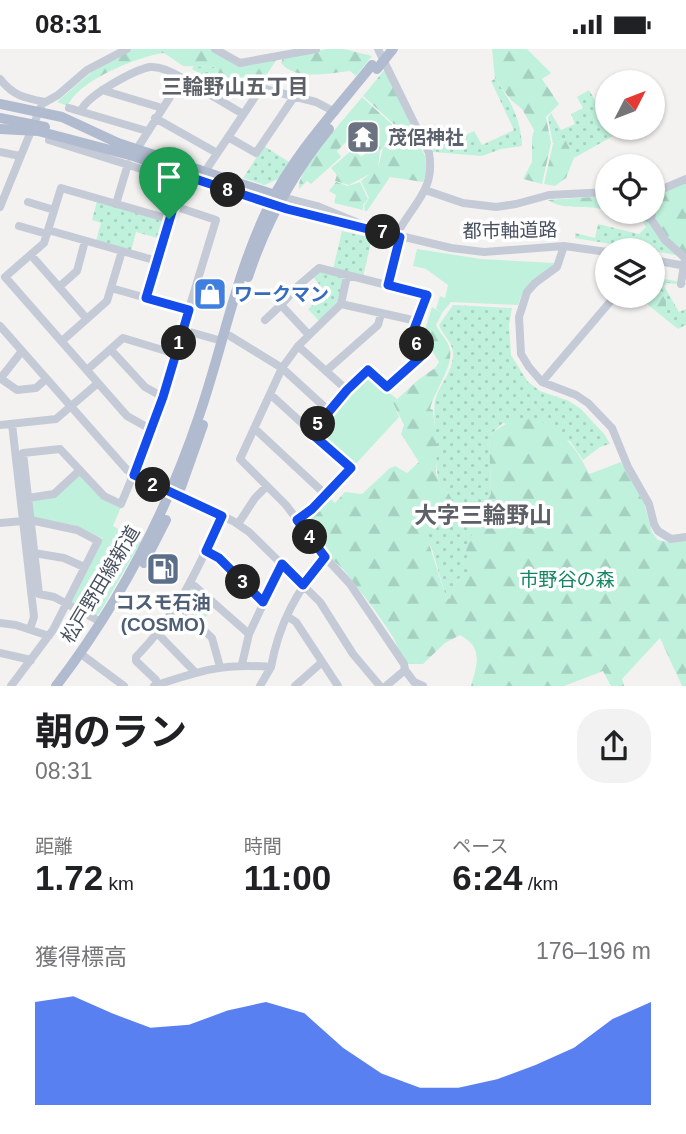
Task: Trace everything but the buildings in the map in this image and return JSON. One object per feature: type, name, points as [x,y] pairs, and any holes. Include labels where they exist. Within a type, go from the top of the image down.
[{"type":"main road","name":"松戸野田線新道","points":[[276,201],[375,67],[385,49]]},
{"type":"main road","name":"松戸野田線新道","points":[[64,686],[136,578],[196,446],[226,338],[276,201],[300,155],[393,49]]},
{"type":"main road","points":[[0,104],[70,120],[108,139],[132,156]]},
{"type":"main road","points":[[0,118],[92,139],[132,156]]},
{"type":"main road","points":[[0,129],[31,130],[132,156]]},
{"type":"main road","name":"都市軸道路","points":[[132,156],[204,173],[276,201]]},
{"type":"main road","name":"都市軸道路","points":[[132,156],[180,176],[276,201]]},
{"type":"main road","name":"松戸野田線新道","points":[[56,686],[101,622],[140,558],[174,494]]},
{"type":"street","points":[[0,207],[38,111],[45,101],[58,95],[88,70],[127,49]]},
{"type":"street","points":[[215,49],[240,63],[316,49]]},
{"type":"street","points":[[378,49],[429,153],[431,176],[400,232],[388,285]]},
{"type":"street","points":[[80,111],[83,105],[102,90],[150,67],[176,73],[243,114]]},
{"type":"street","points":[[116,204],[132,156],[182,78]]},
{"type":"street","points":[[0,79],[22,98],[45,101]]},
{"type":"street","points":[[204,173],[261,88],[316,102],[335,112]]},
{"type":"street","points":[[102,90],[162,108]]},
{"type":"street","points":[[228,137],[256,153],[294,97]]},
{"type":"street","points":[[69,108],[147,131]]},
{"type":"street","points":[[155,118],[217,153]]},
{"type":"street","points":[[49,140],[132,156]]},
{"type":"street","points":[[0,152],[20,156]]},
{"type":"street","points":[[146,298],[174,206],[180,176]]},
{"type":"street","points":[[665,188],[686,179]]},
{"type":"street","points":[[152,430],[127,416],[5,277],[44,243],[61,188],[169,219]]},
{"type":"street","points":[[425,190],[463,203],[496,207],[549,195],[595,193]]},
{"type":"street","name":"都市軸道路","points":[[276,201],[375,230],[400,232],[476,251],[564,246],[595,250]]},
{"type":"street","points":[[28,202],[54,210]]},
{"type":"street","points":[[30,629],[34,617],[23,453],[60,449],[104,496],[121,504],[152,430],[216,220],[174,206]]},
{"type":"street","points":[[654,224],[665,240],[685,258],[681,284]]},
{"type":"street","points":[[19,226],[85,240],[157,261]]},
{"type":"street","points":[[59,287],[77,271],[85,240]]},
{"type":"street","points":[[564,246],[558,267],[530,287],[519,317],[522,354],[542,382],[576,395],[588,403],[612,428],[628,467],[649,504],[658,531],[671,539],[686,537]]},
{"type":"street","points":[[62,341],[104,304],[122,251]]},
{"type":"street","points":[[31,255],[87,319]]},
{"type":"street","points":[[665,262],[685,266]]},
{"type":"street","points":[[265,320],[319,268],[427,295],[411,337],[425,353],[387,387],[368,370],[347,390],[311,433]]},
{"type":"street","points":[[348,276],[341,304],[298,346],[282,368],[240,459],[297,520],[350,584],[405,670],[414,682],[423,686]]},
{"type":"street","points":[[111,288],[189,310]]},
{"type":"street","points":[[341,304],[417,321]]},
{"type":"street","points":[[281,305],[309,335]]},
{"type":"street","points":[[542,382],[605,308]]},
{"type":"street","points":[[326,371],[378,325],[381,314]]},
{"type":"street","points":[[0,328],[121,464],[134,475],[238,524],[282,564],[326,610],[354,654],[380,686]]},
{"type":"street","points":[[183,330],[226,338],[282,368],[329,411]]},
{"type":"street","points":[[87,370],[123,338],[176,354]]},
{"type":"street","points":[[298,346],[347,390]]},
{"type":"street","points":[[111,350],[141,383],[163,397]]},
{"type":"street","points":[[22,351],[0,379],[18,390],[36,388],[46,379]]},
{"type":"street","points":[[0,425],[56,419],[98,383]]},
{"type":"street","points":[[270,394],[351,468],[312,509],[297,520]]},
{"type":"street","points":[[12,424],[39,594],[54,597],[101,622]]},
{"type":"street","points":[[255,429],[326,495]]},
{"type":"street","points":[[28,498],[54,494],[80,470]]},
{"type":"street","points":[[238,524],[255,498],[267,486]]},
{"type":"street","points":[[222,516],[178,605],[158,634],[136,657],[136,661],[156,680],[156,685],[220,667],[242,664],[271,667]]},
{"type":"street","points":[[0,523],[27,521],[77,530],[98,541],[49,636],[11,686]]},
{"type":"street","points":[[206,551],[219,558],[263,602]]},
{"type":"street","points":[[34,552],[64,558],[84,568]]},
{"type":"street","points":[[260,686],[271,667],[279,633],[287,616],[303,585],[325,557]]},
{"type":"street","points":[[242,664],[249,634],[282,564]]},
{"type":"street","points":[[190,582],[249,634]]},
{"type":"street","points":[[178,605],[212,638],[220,667]]},
{"type":"street","points":[[287,616],[296,622],[338,686]]},
{"type":"street","points":[[0,623],[49,636]]},
{"type":"street","points":[[158,634],[195,672]]},
{"type":"street","points":[[0,653],[31,660]]},
{"type":"street","points":[[85,657],[124,686]]},
{"type":"street","points":[[295,686],[321,663]]},
{"type":"street","points":[[386,686],[405,670]]},
{"type":"green space","points":[[133,49],[211,49],[236,65],[277,59],[263,80],[235,89],[226,83],[214,67],[183,66],[164,53],[153,55],[125,64],[96,79],[83,88],[68,106],[57,102],[95,69]]},
{"type":"green space","points":[[327,49],[344,49],[372,56],[356,76],[350,71],[304,74],[287,69],[281,63],[283,58]]},
{"type":"green space","points":[[492,49],[527,49],[551,73],[542,79],[559,104],[546,117],[551,143],[542,184],[523,179],[532,162],[534,130],[522,109],[511,100],[495,79]]},
{"type":"green space","points":[[194,66],[214,67],[226,83],[235,89],[263,80],[255,91],[249,87],[241,97],[192,69]]},
{"type":"green space","points":[[385,69],[425,156],[427,172],[423,182],[390,177],[365,211],[364,206],[369,198],[361,181],[378,168],[383,148],[397,132],[396,126],[363,96]]},
{"type":"green space","points":[[495,79],[514,110],[522,146],[501,149],[482,156],[433,152],[422,131],[437,124],[447,144],[474,131],[482,145],[514,130],[491,81]]},
{"type":"green space","points":[[589,90],[595,100],[595,140],[606,140],[574,158],[565,139],[553,144],[548,118],[551,113],[561,130],[575,124],[571,114],[583,108],[577,97]]},
{"type":"green space","points":[[362,97],[395,127],[394,135],[380,151],[378,168],[349,185],[335,181],[337,175],[331,168],[352,150],[364,155],[373,133],[367,127],[353,135],[337,151],[341,157],[311,184],[307,181],[299,189],[300,181],[314,156]]},
{"type":"green space","points":[[565,139],[574,158],[566,178],[555,186],[544,184],[553,144]]},
{"type":"green space","points":[[264,146],[289,162],[278,179],[265,185],[243,178]]},
{"type":"green space","points":[[686,181],[686,257],[666,239],[655,224],[665,224],[665,191]]},
{"type":"green space","points":[[336,182],[348,186],[360,182],[368,199],[363,210],[334,203],[336,195],[329,191]]},
{"type":"green space","points":[[595,197],[595,208],[562,206],[548,200]]},
{"type":"green space","points":[[97,201],[164,221],[161,239],[136,232],[131,251],[96,241],[101,223],[92,220]]},
{"type":"green space","points":[[598,224],[639,234],[646,227],[644,224],[654,224],[682,256],[665,253],[665,238],[595,238]]},
{"type":"green space","points":[[342,231],[372,238],[363,277],[333,269]]},
{"type":"green space","points":[[575,233],[595,238],[595,241],[575,238]]},
{"type":"green space","points":[[417,249],[481,259],[556,263],[522,294],[518,305],[451,302],[442,313],[436,309],[440,296],[445,298],[448,285],[426,269],[413,266]]},
{"type":"green space","points":[[320,271],[343,277],[339,300],[319,321],[308,309],[326,292],[313,277]]},
{"type":"green space","points":[[665,279],[686,285],[665,285]]},
{"type":"green space","points":[[665,288],[679,312],[686,309],[686,325],[678,329],[666,311]]},
{"type":"green space","points":[[665,299],[666,311],[678,329],[652,308],[665,308]]},
{"type":"green space","points":[[453,305],[512,308],[509,325],[511,355],[528,382],[540,391],[569,401],[581,409],[610,444],[600,447],[583,460],[570,441],[503,423],[489,436],[491,494],[478,517],[471,570],[457,580],[450,599],[446,597],[425,531],[450,509],[449,494],[440,487],[439,482],[434,406],[451,366],[453,354],[439,325]]},
{"type":"green space","name":"市野谷の森","points":[[432,307],[442,313],[436,325],[450,350],[446,371],[430,409],[433,410],[437,448],[436,473],[440,487],[449,494],[453,502],[450,509],[425,531],[446,597],[450,599],[457,580],[470,570],[466,551],[478,517],[491,494],[489,436],[505,425],[520,420],[534,420],[548,425],[571,445],[589,474],[621,462],[644,503],[652,532],[658,540],[673,543],[686,540],[686,686],[682,686],[660,638],[622,679],[624,686],[611,686],[603,671],[564,686],[471,686],[476,651],[468,640],[460,635],[445,643],[423,664],[405,664],[393,637],[374,609],[301,522],[329,497],[335,503],[345,492],[362,494],[390,468],[395,466],[407,473],[419,462],[401,434],[404,425],[393,403],[439,362],[423,336]]},
{"type":"green space","points":[[367,375],[397,399],[393,403],[399,417],[353,467],[316,431]]},
{"type":"green space","points":[[79,475],[121,507],[113,526],[141,542],[99,614],[95,616],[70,601],[102,538],[74,525],[33,516],[32,500],[55,497]]},
{"type":"green space","points":[[194,588],[214,608],[200,623],[182,604],[190,589]]},
{"type":"place","name":"茂侶神社","points":[[363,137]]},
{"type":"place","name":"ワークマン","points":[[210,294]]},
{"type":"place","name":"コスモ石油 (COSMO)","points":[[163,569]]},
{"type":"district","name":"三輪野山五丁目","points":[[235,87]]},
{"type":"district","name":"大字三輪野山","points":[[483,515]]},
{"type":"route","points":[[183,175],[315,217],[400,237],[388,285],[427,295],[411,337],[425,353],[387,387],[368,370],[347,390],[311,433],[351,468],[312,509],[297,520],[325,557],[303,585],[282,564],[263,602],[219,558],[206,551],[222,516],[134,475],[163,397],[189,310],[146,298],[169,219],[183,175]]}]
